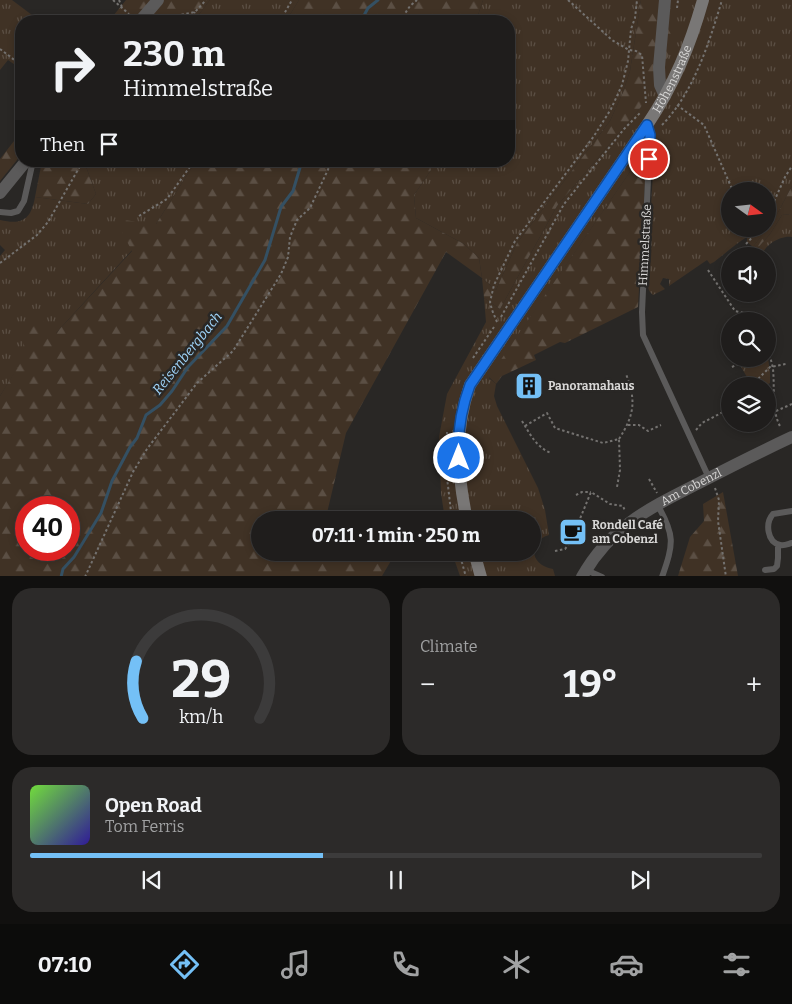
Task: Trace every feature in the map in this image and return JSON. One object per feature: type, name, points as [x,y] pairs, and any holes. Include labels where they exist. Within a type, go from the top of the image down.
[{"type":"street","points":[[139,15],[158,0]]},
{"type":"street","points":[[665,0],[658,67],[660,85],[665,96]]},
{"type":"street","name":"Höhenstraße","points":[[466,511],[460,474],[458,442],[459,421],[470,385],[665,96],[688,49],[703,0]]},
{"type":"street","points":[[0,193],[21,167]]},
{"type":"street","name":"Am Cobenzl","points":[[584,573],[594,556],[615,534],[658,499],[709,478],[789,438]]},
{"type":"street","points":[[477,561],[481,576]]},
{"type":"lane","name":"Himmelstraße","points":[[647,125],[650,135],[642,335],[688,434]]},
{"type":"lane","points":[[0,212],[11,213],[18,211],[24,201],[32,167]]},
{"type":"lane","points":[[688,434],[709,478]]},
{"type":"lane","points":[[658,499],[672,539],[662,576]]},
{"type":"lane","points":[[792,511],[773,514],[769,518],[768,524],[769,533],[773,541],[778,545],[783,546],[792,543]]},
{"type":"lane","points":[[765,570],[774,569],[777,566],[778,545]]},
{"type":"lane","points":[[584,573],[602,576]]},
{"type":"path","points":[[113,0],[131,15]]},
{"type":"path","points":[[119,0],[122,8]]},
{"type":"path","points":[[193,15],[206,0]]},
{"type":"path","points":[[283,15],[292,0]]},
{"type":"path","points":[[404,15],[416,0]]},
{"type":"path","points":[[568,0],[612,40],[642,55],[646,106]]},
{"type":"path","points":[[637,0],[635,18],[631,29],[628,61],[622,85],[611,109],[594,136],[515,241],[494,285],[490,302],[498,322],[564,204],[624,129],[640,112]]},
{"type":"path","points":[[661,127],[677,105],[698,69],[722,0]]},
{"type":"path","points":[[180,15],[196,12]]},
{"type":"path","points":[[0,49],[15,60]]},
{"type":"path","points":[[677,105],[704,125],[729,182]]},
{"type":"path","points":[[776,196],[792,166]]},
{"type":"path","points":[[0,263],[37,235],[48,222],[80,167]]},
{"type":"path","points":[[139,216],[167,199],[190,167]]},
{"type":"path","points":[[85,576],[133,472],[147,449],[197,384],[234,351],[281,274],[288,257],[290,238],[297,220],[310,208],[329,167]]},
{"type":"path","points":[[746,244],[752,238]]},
{"type":"path","points":[[708,270],[735,311],[740,312]]},
{"type":"path","points":[[776,366],[786,364]]},
{"type":"path","points":[[760,377],[766,370],[773,367],[773,377]]},
{"type":"path","points":[[617,487],[620,470],[619,439],[628,425],[632,411],[633,392],[626,374]]},
{"type":"path","points":[[776,411],[792,404]]},
{"type":"path","points":[[525,426],[546,413],[555,428],[603,443],[619,439]]},
{"type":"path","points":[[688,434],[696,430],[702,423],[721,413]]},
{"type":"path","points":[[776,416],[777,422],[789,438]]},
{"type":"path","points":[[522,421],[536,444],[551,453]]},
{"type":"path","points":[[628,425],[639,426],[648,431],[661,425]]},
{"type":"path","points":[[649,479],[658,499]]},
{"type":"path","points":[[717,491],[719,500],[718,521],[726,576]]},
{"type":"path","points":[[555,552],[565,549],[570,543],[591,492]]},
{"type":"path","points":[[576,494],[591,492],[610,504],[623,506],[627,513]]},
{"type":"path","points":[[462,561],[466,576]]},
{"type":"green space","points":[[0,0],[12,0],[32,15],[15,15],[15,65],[8,60],[0,70]]},
{"type":"green space","points":[[126,0],[210,0],[199,15],[114,15]]},
{"type":"green space","points":[[210,0],[299,0],[290,15],[199,15]]},
{"type":"green space","points":[[299,0],[483,0],[478,15],[290,15]]},
{"type":"green space","points":[[483,0],[641,0],[630,71],[610,121],[517,243],[496,290],[482,278],[479,258],[464,244],[416,218],[414,195],[431,170],[430,167],[515,167],[515,15],[478,15]]},
{"type":"green space","points":[[641,0],[676,0],[669,55],[641,107],[557,206],[500,309],[484,298],[482,278],[496,290],[517,243],[610,121],[630,71]]},
{"type":"green space","points":[[675,0],[792,0],[792,186],[776,216],[776,182],[721,182],[721,238],[745,238],[733,247],[721,247],[721,256],[714,262],[710,264],[707,260],[669,286],[669,279],[663,278],[660,284],[665,289],[653,295],[648,288],[647,272],[655,141],[647,147],[489,378],[496,384],[494,396],[497,406],[538,488],[545,510],[549,535],[541,539],[541,511],[444,511],[441,493],[439,437],[447,394],[486,322],[484,298],[500,309],[557,206],[641,107]]},
{"type":"green space","points":[[15,140],[15,162],[0,181],[0,159]]},
{"type":"green space","points":[[647,147],[638,307],[565,343],[560,342],[534,355],[536,360],[502,376],[496,384],[489,377]]},
{"type":"green space","points":[[41,167],[86,167],[96,194],[88,204],[35,197]]},
{"type":"green space","points":[[86,167],[192,167],[156,224],[56,333],[26,355],[0,396],[0,256],[5,250],[0,245],[0,220],[14,222],[24,219],[31,211],[35,197],[88,204],[96,194]]},
{"type":"green space","points":[[192,167],[430,167],[431,170],[414,195],[416,218],[464,244],[479,258],[482,278],[446,252],[346,433],[327,511],[251,511],[251,561],[391,561],[382,576],[0,576],[0,396],[25,355],[21,331],[38,317],[56,333],[132,251],[115,219],[156,224]]},
{"type":"green space","points":[[792,186],[792,214],[782,215],[776,224],[776,216]]},
{"type":"green space","points":[[792,214],[792,237],[783,238],[767,247],[759,247],[766,238],[776,238],[776,224],[782,215]]},
{"type":"green space","points":[[747,238],[760,238],[753,247],[747,242]]},
{"type":"green space","points":[[760,238],[766,238],[759,247],[753,247]]},
{"type":"green space","points":[[741,367],[769,367],[770,377],[747,377]]},
{"type":"green space","points":[[723,492],[738,576],[678,576],[690,537],[704,521],[703,504]]},
{"type":"green space","points":[[455,561],[538,561],[546,567],[553,569],[555,576],[460,576]]},
{"type":"waterway","name":"Reisenbergbach","points":[[364,15],[368,8],[378,0]]},
{"type":"waterway","name":"Reisenbergbach","points":[[61,576],[63,569],[74,557],[101,513],[112,481],[130,447],[137,438],[146,415],[160,405],[188,367],[227,326],[265,260],[281,207],[293,191],[300,167]]},
{"type":"place","name":"Panoramahaus","points":[[529,386]]},
{"type":"place","name":"Rondell Café am Cobenzl","points":[[573,532]]},
{"type":"route","points":[[459,458],[459,421],[470,385],[509,325],[647,125],[650,135],[649,159]]}]
